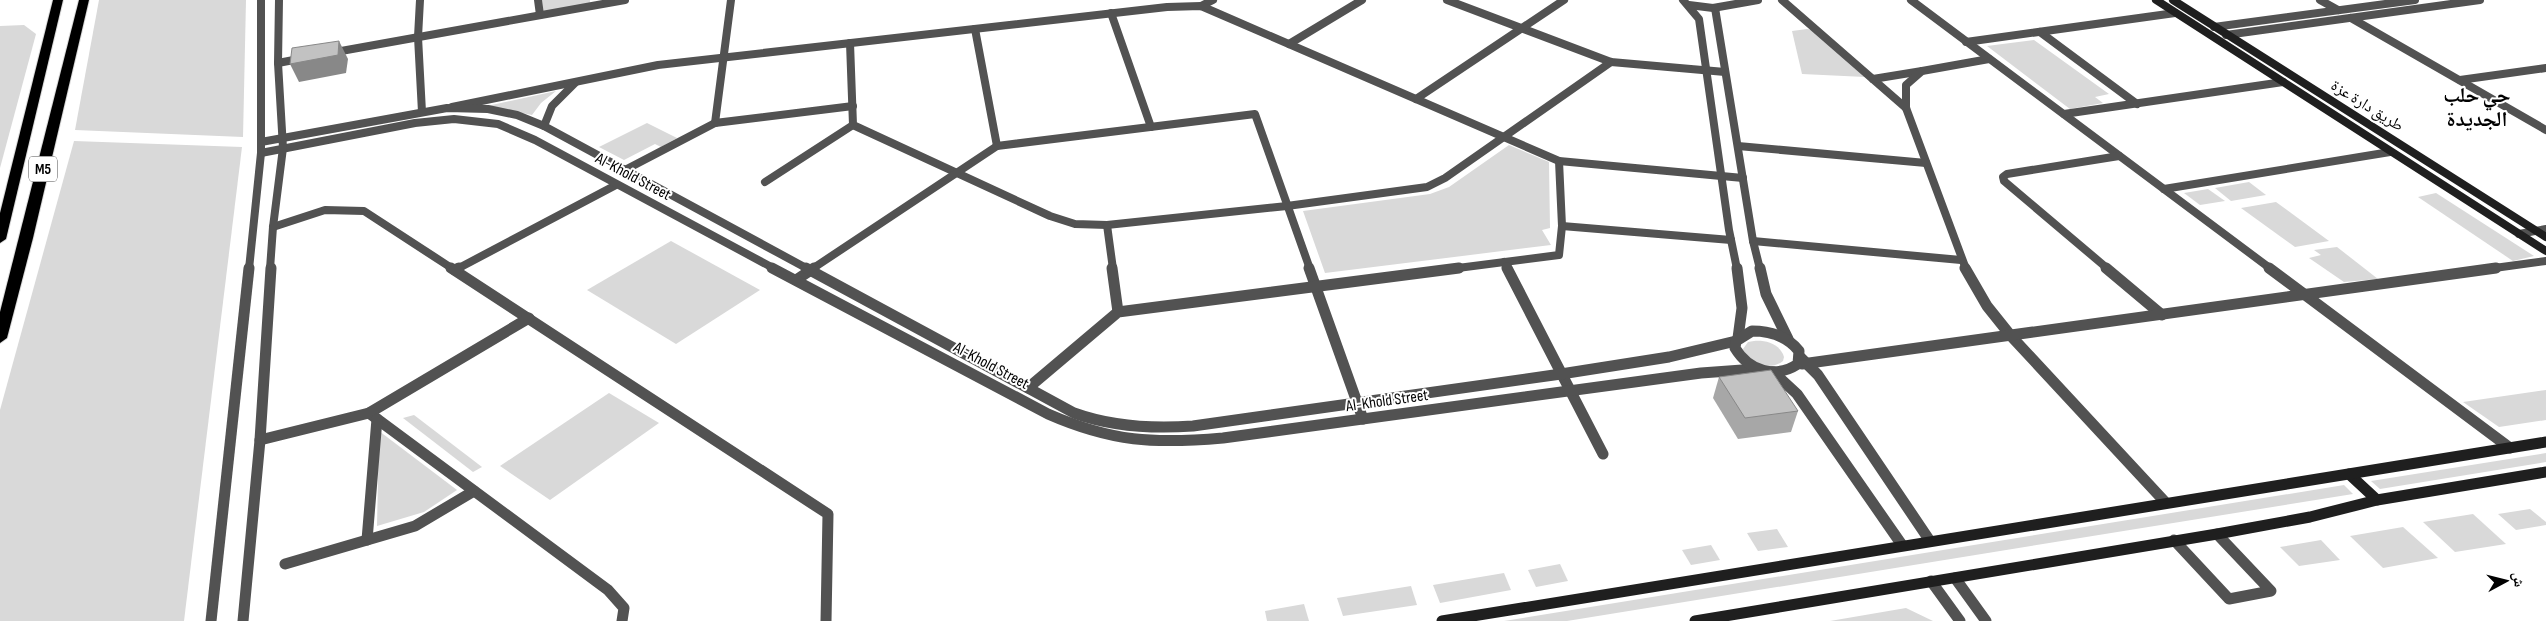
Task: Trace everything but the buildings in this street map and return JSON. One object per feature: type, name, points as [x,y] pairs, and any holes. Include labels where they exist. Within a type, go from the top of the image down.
[{"type":"highway","name":"M5","points":[[0,239],[58,0]]},
{"type":"highway","name":"M5","points":[[0,338],[27,238],[84,0]]},
{"type":"main road","points":[[2156,0],[2546,251]]},
{"type":"main road","name":"طريق دارة عزة","points":[[2173,0],[2226,35],[2541,230],[2546,237]]},
{"type":"main road","points":[[1446,621],[1930,540],[2546,442]]},
{"type":"main road","points":[[1695,621],[2217,534],[2310,517],[2377,500],[2546,472]]},
{"type":"main road","points":[[2349,474],[2377,500]]},
{"type":"street","points":[[211,621],[261,153],[261,0]]},
{"type":"street","points":[[243,621],[260,440],[273,227],[283,143],[278,63],[279,0]]},
{"type":"street","points":[[420,0],[418,37],[422,112]]},
{"type":"street","points":[[538,0],[540,15]]},
{"type":"street","points":[[325,54],[625,0]]},
{"type":"street","points":[[715,123],[731,0]]},
{"type":"street","points":[[1201,6],[1213,0]]},
{"type":"street","points":[[1289,44],[1362,0]]},
{"type":"street","points":[[1447,0],[1611,62],[1725,72]]},
{"type":"street","points":[[1416,99],[1564,0]]},
{"type":"street","points":[[1686,1],[1703,10],[1716,5],[1758,0]]},
{"type":"street","points":[[1782,0],[1906,108]]},
{"type":"street","points":[[1911,0],[2510,448]]},
{"type":"street","points":[[2320,0],[2338,10]]},
{"type":"street","points":[[2214,27],[2415,0]]},
{"type":"street","points":[[2226,35],[2480,0]]},
{"type":"street","points":[[1686,1],[1699,18],[1731,240],[1744,293],[1744,308],[1735,348],[1739,356],[1756,369]]},
{"type":"street","points":[[261,142],[283,143],[422,112],[576,83],[658,65],[1111,13],[1165,3],[1201,6],[1559,161],[1743,178]]},
{"type":"street","points":[[1716,5],[1743,178],[1766,294],[1788,339],[1794,345],[1802,361],[1930,540]]},
{"type":"street","points":[[1111,13],[1151,127]]},
{"type":"street","points":[[1966,42],[2175,13]]},
{"type":"street","points":[[2351,18],[2546,130]]},
{"type":"street","points":[[975,29],[997,146]]},
{"type":"street","points":[[2040,32],[2137,104]]},
{"type":"street","points":[[850,43],[853,125]]},
{"type":"street","points":[[278,63],[316,56]]},
{"type":"street","points":[[1873,79],[1989,59]]},
{"type":"street","points":[[853,125],[955,174],[1050,216],[1075,224],[1107,225],[1287,206],[1427,187],[1445,178],[1502,136],[1611,62]]},
{"type":"street","points":[[2460,80],[2546,68]]},
{"type":"street","points":[[1922,71],[1906,86],[1906,108],[1961,260],[1987,306],[2011,336],[2166,503]]},
{"type":"street","points":[[2064,114],[2283,82]]},
{"type":"street","points":[[544,126],[552,106],[576,83]]},
{"type":"street","points":[[624,171],[715,123],[853,106]]},
{"type":"street","points":[[447,108],[488,109],[516,115],[544,126],[1028,388],[1090,419],[1135,428],[1163,429],[1193,426],[1562,374],[1687,354],[1737,339],[1752,331],[1770,332],[1788,339]]},
{"type":"street","points":[[796,280],[997,146],[1255,114],[1363,419]]},
{"type":"street","name":"Al-Khold Street","points":[[261,153],[283,143],[392,126],[454,119],[498,124],[535,140],[616,185],[1048,414],[1070,424],[1126,441],[1156,443],[1199,440],[1709,372],[1756,369],[1773,372]]},
{"type":"street","points":[[764,182],[853,125]]},
{"type":"street","points":[[535,140],[553,131]]},
{"type":"street","points":[[1738,146],[1926,163]]},
{"type":"street","points":[[2164,189],[2390,152]]},
{"type":"street","points":[[2119,156],[2007,174],[2003,177],[2004,181],[2162,315]]},
{"type":"street","points":[[1028,388],[1118,312],[1316,288],[1559,255],[1562,226],[1559,161]]},
{"type":"street","points":[[455,270],[616,185]]},
{"type":"street","points":[[273,227],[325,210],[364,211],[828,514],[826,621]]},
{"type":"street","points":[[1107,225],[1118,312]]},
{"type":"street","points":[[1562,226],[1731,240]]},
{"type":"street","points":[[2519,234],[2541,230]]},
{"type":"street","points":[[1754,241],[1961,260]]},
{"type":"street","points":[[1773,372],[1792,369],[1802,361],[2011,336],[2546,261]]},
{"type":"street","points":[[1504,262],[1603,454]]},
{"type":"street","points":[[260,440],[373,416],[529,318]]},
{"type":"street","points":[[1773,372],[1797,394],[1902,545]]},
{"type":"street","points":[[373,416],[608,590],[624,608],[622,621]]},
{"type":"street","points":[[367,540],[373,416]]},
{"type":"street","points":[[285,564],[415,526],[474,490]]},
{"type":"street","points":[[2174,540],[2229,599],[2271,591],[2217,534]]},
{"type":"street","points":[[1955,578],[1986,621]]},
{"type":"street","points":[[1931,581],[1960,621]]},
{"type":"shaded area","points":[[99,0],[246,0],[243,137],[75,130]]},
{"type":"shaded area","points":[[542,0],[590,0],[590,4],[543,12]]},
{"type":"shaded area","points":[[24,25],[36,34],[0,168],[0,26]]},
{"type":"shaded area","points":[[1813,30],[1865,77],[1802,74],[1792,31]]},
{"type":"shaded area","points":[[2034,40],[2109,94],[2095,97],[2103,103],[2070,109],[1987,46]]},
{"type":"shaded area","points":[[556,91],[541,103],[532,115],[487,106]]},
{"type":"shaded area","points":[[647,123],[677,138],[661,147],[655,144],[624,160],[599,147]]},
{"type":"shaded area","points":[[74,141],[242,147],[184,621],[0,621],[0,410]]},
{"type":"shaded area","points":[[1509,145],[1549,162],[1550,228],[1542,230],[1551,245],[1325,273],[1303,211],[1430,194],[1449,187]]},
{"type":"shaded area","points":[[2249,182],[2266,195],[2231,201],[2215,188]]},
{"type":"shaded area","points":[[2208,189],[2225,201],[2200,205],[2184,193]]},
{"type":"shaded area","points":[[2436,193],[2534,256],[2513,261],[2418,197]]},
{"type":"shaded area","points":[[2276,202],[2329,241],[2295,247],[2241,208]]},
{"type":"shaded area","points":[[671,241],[760,290],[676,344],[587,290]]},
{"type":"shaded area","points":[[2337,247],[2378,279],[2344,282],[2309,258],[2321,255],[2314,250]]},
{"type":"shaded area","points":[[1748,342],[1768,342],[1776,346],[1784,357],[1783,361],[1772,366],[1766,366],[1749,359],[1743,349]]},
{"type":"shaded area","points":[[2546,390],[2546,420],[2499,427],[2463,402]]},
{"type":"shaded area","points":[[609,393],[659,423],[550,500],[500,466]]},
{"type":"shaded area","points":[[414,415],[482,467],[473,472],[403,418]]},
{"type":"shaded area","points":[[379,431],[457,490],[424,512],[377,526]]},
{"type":"shaded area","points":[[2546,453],[2546,462],[2380,489],[2371,481]]},
{"type":"shaded area","points":[[2344,485],[2353,494],[1567,621],[1504,621]]},
{"type":"shaded area","points":[[2530,509],[2546,522],[2546,525],[2516,530],[2498,514]]},
{"type":"shaded area","points":[[2473,514],[2506,544],[2455,552],[2423,522]]},
{"type":"shaded area","points":[[2403,527],[2438,558],[2383,568],[2350,536]]},
{"type":"shaded area","points":[[1777,529],[1788,547],[1758,551],[1747,533]]},
{"type":"shaded area","points":[[2321,540],[2340,560],[2299,566],[2280,547]]},
{"type":"shaded area","points":[[1711,545],[1720,560],[1691,565],[1682,550]]},
{"type":"shaded area","points":[[1560,564],[1568,581],[1536,587],[1528,570]]},
{"type":"shaded area","points":[[1504,573],[1511,590],[1440,603],[1433,585]]},
{"type":"shaded area","points":[[1411,586],[1417,605],[1343,616],[1337,598]]},
{"type":"shaded area","points":[[1304,604],[1309,621],[1267,621],[1265,611]]},
{"type":"shaded area","points":[[1906,608],[1933,621],[1830,621]]},
{"type":"district","name":"حي حلب الجديدة","points":[[2477,107]]}]
